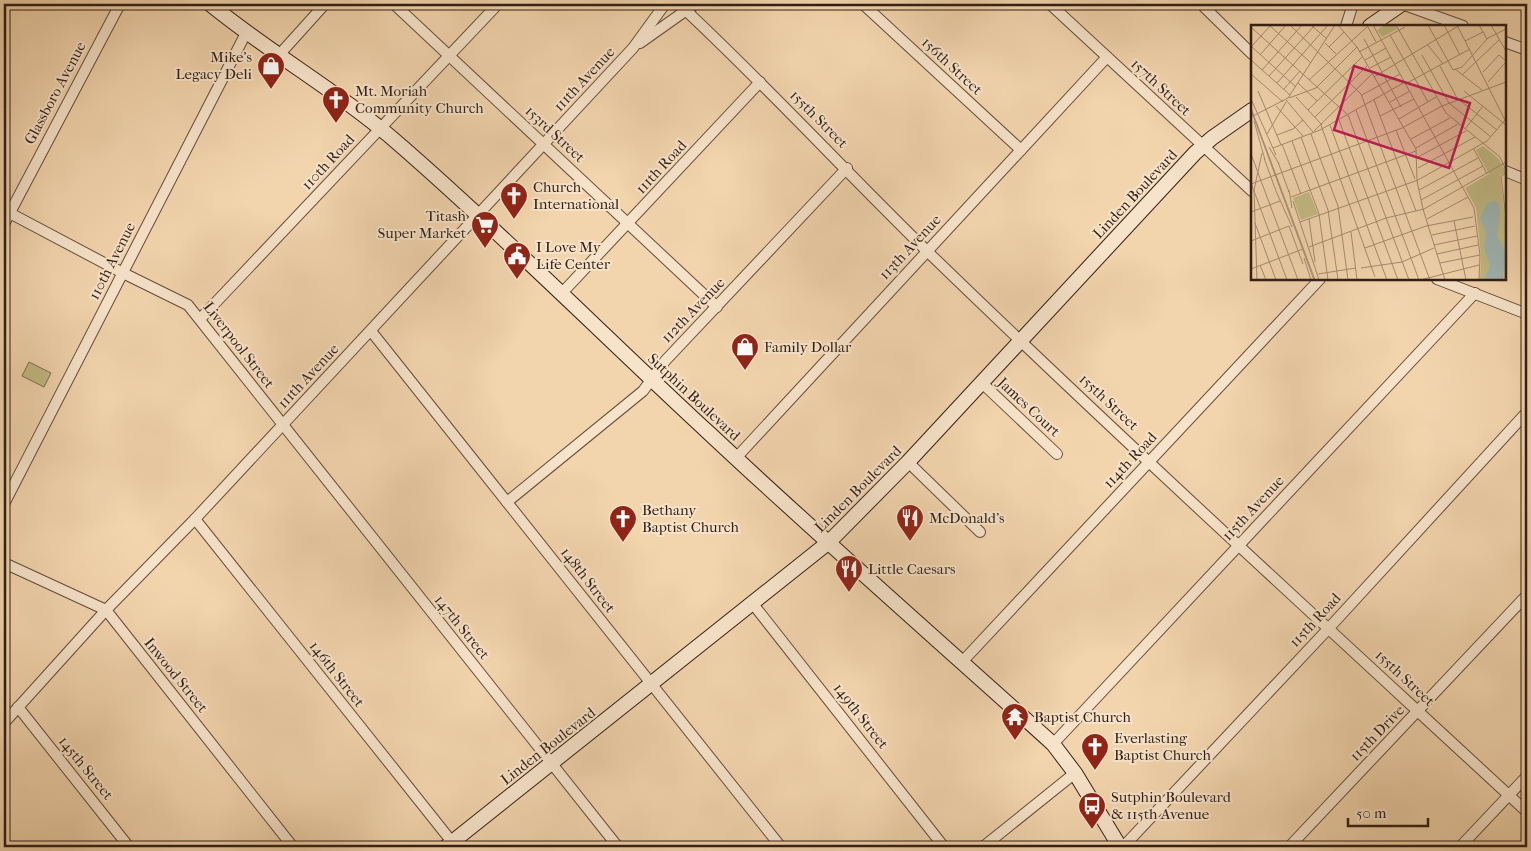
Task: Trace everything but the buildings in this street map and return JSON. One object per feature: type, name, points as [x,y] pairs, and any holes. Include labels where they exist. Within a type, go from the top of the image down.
[{"type":"main road","name":"Sutphin Boulevard","points":[[210,4],[246,33],[380,128],[478,214],[652,381],[1053,744],[1076,773],[1121,847]]},
{"type":"main road","points":[[1371,25],[1402,4]]},
{"type":"main road","name":"Linden Boulevard","points":[[451,846],[829,542],[908,462],[1203,146],[1251,111]]},
{"type":"street","name":"Glassboro Avenue","points":[[4,224],[7,211],[120,4]]},
{"type":"street","points":[[279,55],[325,4]]},
{"type":"street","name":"153rd Street","points":[[394,4],[717,307]]},
{"type":"street","name":"110th Road","points":[[201,318],[498,4]]},
{"type":"street","name":"111th Avenue","points":[[4,723],[106,610],[195,519],[633,48],[664,4]]},
{"type":"street","name":"111th Avenue","points":[[633,48],[683,7],[695,4]]},
{"type":"street","name":"156th Street","points":[[863,4],[1021,150]]},
{"type":"street","name":"157th Street","points":[[1050,4],[1251,190]]},
{"type":"street","points":[[1201,4],[1251,53]]},
{"type":"street","points":[[1346,25],[1353,4]]},
{"type":"street","points":[[1402,4],[1460,25]]},
{"type":"street","name":"155th Street","points":[[683,7],[847,168],[927,251],[1527,812]]},
{"type":"street","name":"110th Avenue","points":[[4,504],[246,33]]},
{"type":"street","points":[[1506,42],[1527,50]]},
{"type":"street","name":"113th Avenue","points":[[736,458],[1107,57]]},
{"type":"street","name":"111th Road","points":[[562,293],[760,82]]},
{"type":"street","name":"112th Avenue","points":[[507,502],[636,397],[652,381],[665,361],[847,168]]},
{"type":"street","points":[[1506,171],[1527,180]]},
{"type":"street","name":"Liverpool Street","points":[[7,211],[122,273],[188,305],[201,318],[283,425]]},
{"type":"street","name":"114th Road","points":[[962,662],[1319,280]]},
{"type":"street","points":[[1440,280],[1527,314]]},
{"type":"street","name":"115th Avenue","points":[[1053,744],[1475,293]]},
{"type":"street","name":"148th Street","points":[[371,331],[781,847]]},
{"type":"street","name":"James Court","points":[[982,383],[1057,454]]},
{"type":"street","name":"115th Road","points":[[1121,847],[1329,628],[1527,412]]},
{"type":"street","name":"147th Street","points":[[283,425],[618,847]]},
{"type":"street","points":[[908,462],[980,532]]},
{"type":"street","name":"146th Street","points":[[195,519],[451,846]]},
{"type":"street","name":"Inwood Street","points":[[4,564],[106,610],[293,847]]},
{"type":"street","name":"115th Drive","points":[[1289,847],[1419,712],[1527,595]]},
{"type":"street","name":"149th Street","points":[[753,604],[944,847]]},
{"type":"street","name":"145th Street","points":[[18,708],[130,847]]},
{"type":"street","points":[[983,847],[1076,773]]},
{"type":"street","points":[[1460,847],[1527,776]]},
{"type":"shaded area","points":[[29,362],[51,373],[44,387],[22,376]]},
{"type":"place","name":"Mike's Legacy Deli","points":[[271,90]]},
{"type":"place","name":"Mt. Moriah Community Church","points":[[336,124]]},
{"type":"place","name":"Church International","points":[[514,220]]},
{"type":"place","name":"Titash Super Market","points":[[485,249]]},
{"type":"place","name":"I Love My Life Center","points":[[517,280]]},
{"type":"place","name":"Family Dollar","points":[[745,371]]},
{"type":"place","name":"McDonald's","points":[[910,542]]},
{"type":"place","name":"Bethany Baptist Church","points":[[623,543]]},
{"type":"place","name":"Little Caesars","points":[[849,593]]},
{"type":"place","name":"Baptist Church","points":[[1015,741]]},
{"type":"place","name":"Everlasting Baptist Church","points":[[1095,771]]},
{"type":"place","name":"Sutphin Boulevard & 115th Avenue","points":[[1092,830]]}]
